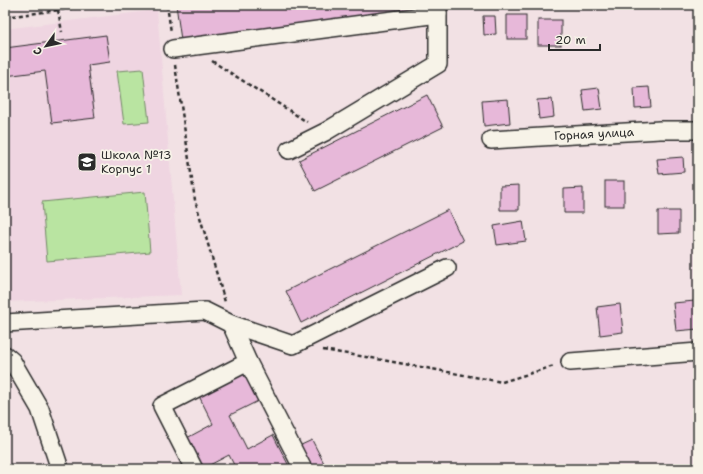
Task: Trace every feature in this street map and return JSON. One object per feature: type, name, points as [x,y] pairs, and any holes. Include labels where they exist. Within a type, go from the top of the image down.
[{"type":"street","points":[[173,49],[438,9],[438,64],[325,132],[289,150]]},
{"type":"street","name":"Горная улица","points":[[491,140],[660,130],[698,130]]},
{"type":"street","points":[[5,323],[206,311],[231,324],[293,345],[447,268]]},
{"type":"street","points":[[231,324],[248,362],[303,469]]},
{"type":"street","points":[[570,362],[698,352]]},
{"type":"street","points":[[5,355],[12,361],[40,409],[60,469]]},
{"type":"street","points":[[194,469],[162,406],[248,362]]},
{"type":"path","points":[[5,17],[98,5]]},
{"type":"path","points":[[167,5],[195,200],[231,324]]},
{"type":"path","points":[[58,10],[62,32]]},
{"type":"path","points":[[191,47],[231,74],[325,132]]},
{"type":"path","points":[[322,350],[502,382],[570,362]]},
{"type":"shaded area","name":"Школа №13 Корпус 1","points":[[157,10],[181,295],[5,302],[5,29]]},
{"type":"green space","points":[[143,69],[149,122],[124,124],[117,71]]},
{"type":"green space","points":[[145,192],[150,252],[47,261],[42,202]]},
{"type":"building","points":[[176,5],[436,5],[436,6],[181,40]]},
{"type":"building","points":[[507,15],[526,15],[526,39],[507,39]]},
{"type":"building","points":[[483,16],[495,16],[496,34],[484,35]]},
{"type":"building","points":[[538,20],[561,20],[561,45],[538,45]]},
{"type":"building","points":[[106,35],[110,62],[88,65],[95,118],[52,123],[45,71],[5,76],[5,48]]},
{"type":"building","points":[[649,87],[651,107],[635,108],[634,88]]},
{"type":"building","points":[[599,88],[602,109],[585,111],[582,90]]},
{"type":"building","points":[[427,95],[443,127],[315,191],[299,160]]},
{"type":"building","points":[[508,99],[510,123],[484,126],[482,101]]},
{"type":"building","points":[[552,99],[554,117],[539,119],[537,100]]},
{"type":"building","points":[[683,157],[684,172],[659,174],[657,159]]},
{"type":"building","points":[[605,181],[624,181],[624,206],[605,206]]},
{"type":"building","points":[[519,185],[519,210],[500,210],[500,186]]},
{"type":"building","points":[[583,188],[583,213],[564,213],[564,189]]},
{"type":"building","points":[[448,210],[463,241],[301,323],[286,291]]},
{"type":"building","points":[[658,211],[679,211],[679,233],[658,234]]},
{"type":"building","points":[[523,221],[526,241],[497,245],[494,226]]},
{"type":"building","points":[[695,301],[698,329],[676,331],[673,303]]},
{"type":"building","points":[[620,304],[623,332],[600,335],[597,307]]},
{"type":"building","points":[[243,368],[260,400],[230,415],[247,449],[273,435],[290,468],[288,469],[236,469],[229,455],[202,469],[185,439],[213,424],[197,392]]},
{"type":"building","points":[[312,440],[327,469],[308,469],[297,447]]},
{"type":"place","name":"Школа №13 Корпус 1","points":[[87,162]]}]
